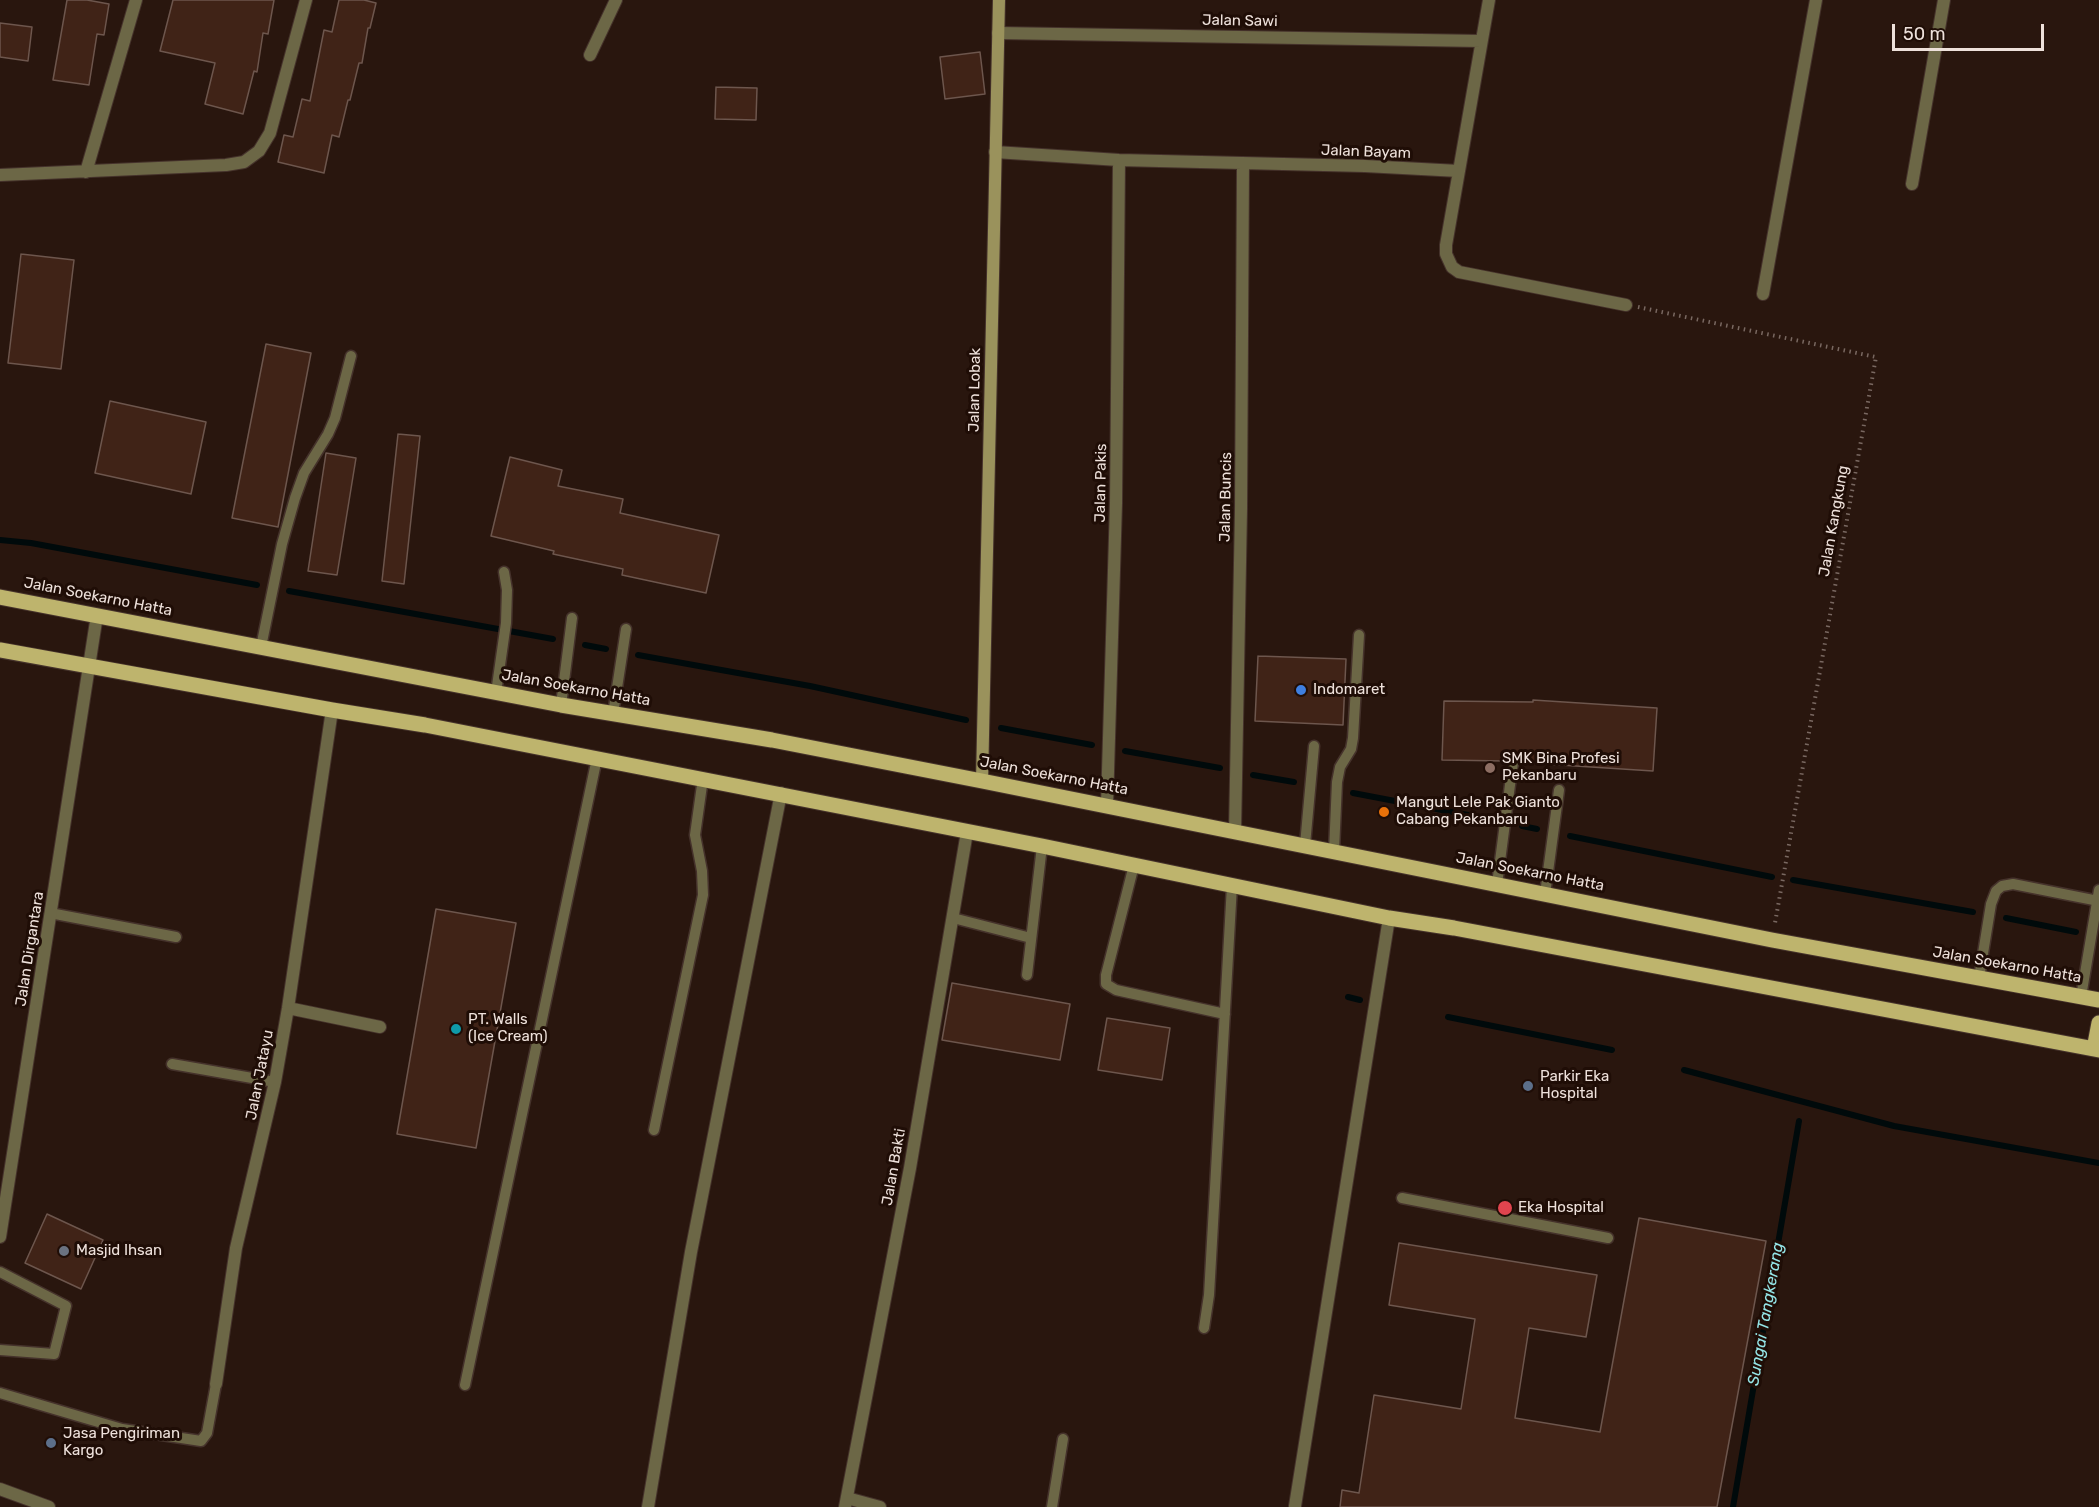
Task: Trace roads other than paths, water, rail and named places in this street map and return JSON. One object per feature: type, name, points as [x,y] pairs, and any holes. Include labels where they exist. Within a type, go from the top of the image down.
[{"type":"main road","name":"Jalan Lobak","points":[[982,781],[999,0]]},
{"type":"main road","name":"Jalan Soekarno Hatta","points":[[0,597],[496,693],[772,740],[1107,805],[1772,940],[2099,1000]]},
{"type":"main road","points":[[0,650],[425,725],[703,778],[1389,918],[1454,928],[2097,1050],[2099,1023]]},
{"type":"street","points":[[86,172],[136,0]]},
{"type":"street","points":[[0,175],[226,165],[244,162],[259,151],[270,133],[306,0]]},
{"type":"street","points":[[590,56],[616,0]]},
{"type":"street","points":[[1489,0],[1446,254],[1452,267],[1459,272],[1626,305]]},
{"type":"street","points":[[1763,294],[1816,0]]},
{"type":"street","points":[[1912,184],[1944,0]]},
{"type":"street","name":"Jalan Sawi","points":[[998,33],[1481,41]]},
{"type":"street","name":"Jalan Bayam","points":[[995,152],[1119,160],[1365,166],[1459,171]]},
{"type":"street","name":"Jalan Pakis","points":[[1107,805],[1116,503],[1119,160]]},
{"type":"street","name":"Jalan Buncis","points":[[1236,832],[1243,164]]},
{"type":"street","name":"Jalan Dirgantara","points":[[0,1237],[9,1191],[97,615]]},
{"type":"street","name":"Jalan Jatayu","points":[[216,1384],[236,1248],[275,1082],[288,1008],[332,710]]},
{"type":"street","points":[[648,1507],[691,1252],[781,793]]},
{"type":"street","name":"Jalan Bakti","points":[[846,1502],[907,1180],[967,832]]},
{"type":"street","points":[[1295,1506],[1389,918]]},
{"type":"street","points":[[288,1008],[380,1027]]},
{"type":"street","points":[[0,1489],[49,1507]]},
{"type":"street","points":[[846,1502],[880,1507]]},
{"type":"lane","points":[[261,647],[282,544],[295,498],[304,473],[335,418],[351,356]]},
{"type":"lane","points":[[496,693],[505,628],[507,590],[504,572]]},
{"type":"lane","points":[[561,705],[572,618]]},
{"type":"lane","points":[[613,714],[626,629]]},
{"type":"lane","points":[[1334,851],[1340,767],[1351,749],[1353,738],[1359,634]]},
{"type":"lane","points":[[1305,845],[1314,746]]},
{"type":"lane","points":[[465,1385],[597,758]]},
{"type":"lane","points":[[1497,884],[1513,762]]},
{"type":"lane","points":[[654,1130],[703,895],[702,871],[695,835],[703,778]]},
{"type":"lane","points":[[1545,894],[1559,790]]},
{"type":"lane","points":[[1027,975],[1042,846]]},
{"type":"lane","points":[[1134,865],[1106,975],[1106,984],[1116,990],[1225,1014]]},
{"type":"lane","points":[[1979,978],[1991,904],[1996,891],[2002,886],[2013,884],[2099,897],[2081,997]]},
{"type":"lane","points":[[1204,1328],[1209,1295],[1232,885]]},
{"type":"lane","points":[[50,913],[176,937]]},
{"type":"lane","points":[[953,918],[1031,938]]},
{"type":"lane","points":[[172,1064],[275,1082]]},
{"type":"lane","points":[[1402,1198],[1608,1238]]},
{"type":"lane","points":[[0,1272],[66,1306],[54,1354],[0,1350]]},
{"type":"lane","name":"Jalan Jatayu","points":[[0,1393],[122,1429],[201,1441],[207,1433],[216,1384]]},
{"type":"lane","points":[[1052,1507],[1063,1439]]},
{"type":"waterway","points":[[0,540],[31,543],[257,585]]},
{"type":"waterway","points":[[289,591],[553,639]]},
{"type":"waterway","points":[[585,645],[606,649]]},
{"type":"waterway","points":[[638,655],[810,686],[966,720]]},
{"type":"waterway","points":[[1001,728],[1092,745]]},
{"type":"waterway","points":[[1125,751],[1220,768]]},
{"type":"waterway","points":[[1253,775],[1294,782]]},
{"type":"waterway","points":[[1353,793],[1489,819]]},
{"type":"waterway","points":[[1522,826],[1537,829]]},
{"type":"waterway","points":[[1570,836],[1772,877]]},
{"type":"waterway","points":[[1793,880],[1973,912]]},
{"type":"waterway","points":[[2006,918],[2076,932]]},
{"type":"waterway","points":[[1348,997],[1360,1000]]},
{"type":"waterway","points":[[1448,1017],[1612,1050]]},
{"type":"waterway","points":[[1684,1070],[1894,1126],[2099,1163]]},
{"type":"waterway","name":"Sungai Tangkerang","points":[[1733,1507],[1799,1121]]},
{"type":"place","name":"Indomaret","points":[[1301,690]]},
{"type":"place","name":"SMK Bina Profesi Pekanbaru","points":[[1490,768]]},
{"type":"place","name":"Mangut Lele Pak Gianto Cabang Pekanbaru","points":[[1384,812]]},
{"type":"place","name":"PT. Walls (Ice Cream)","points":[[456,1029]]},
{"type":"place","name":"Parkir Eka Hospital","points":[[1528,1086]]},
{"type":"place","name":"Eka Hospital","points":[[1505,1208]]},
{"type":"place","name":"Masjid Ihsan","points":[[64,1251]]},
{"type":"place","name":"Jasa Pengiriman Kargo","points":[[51,1443]]}]
